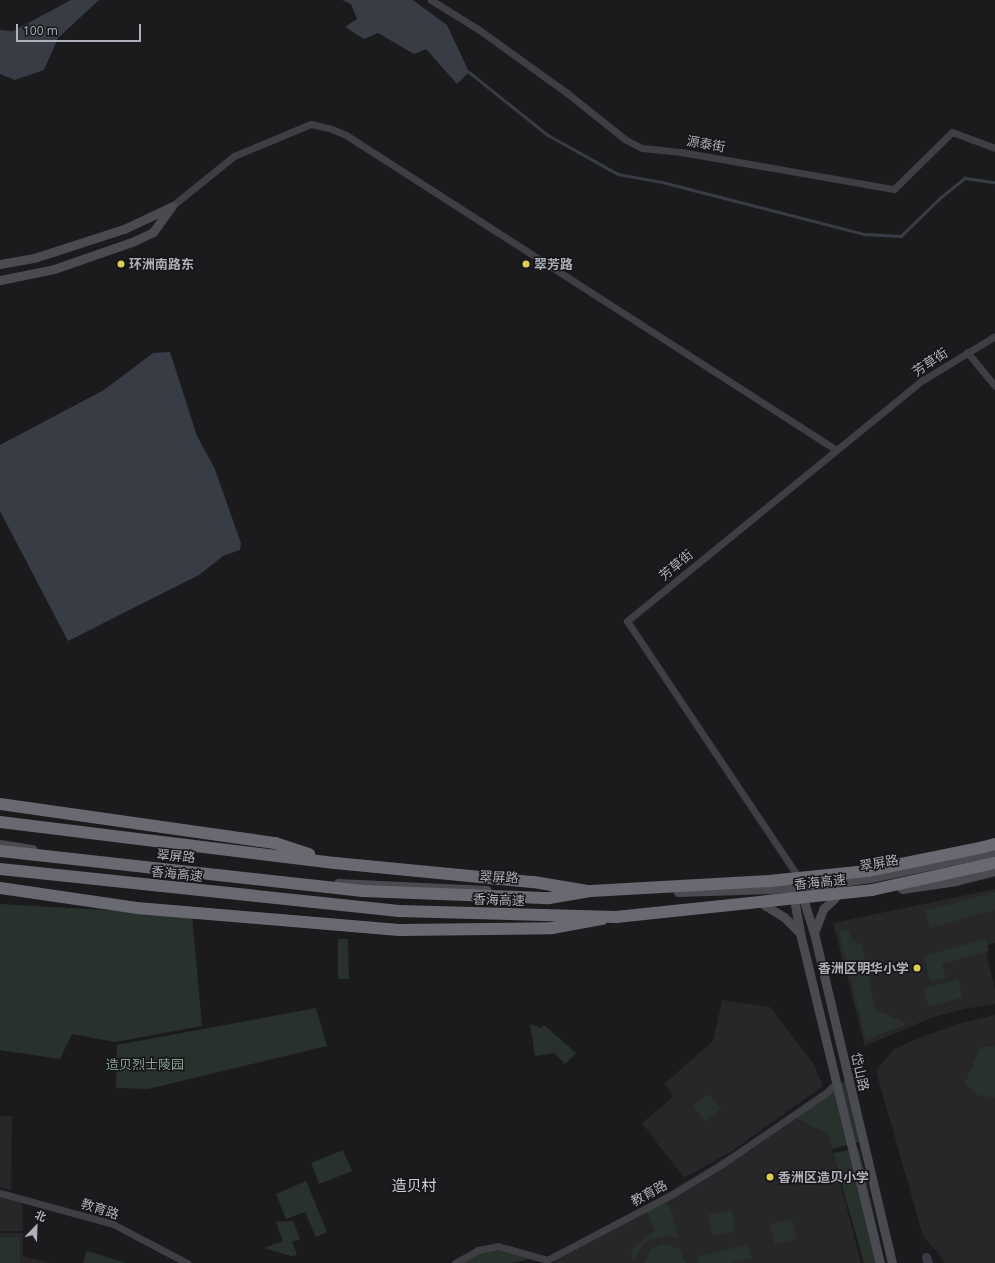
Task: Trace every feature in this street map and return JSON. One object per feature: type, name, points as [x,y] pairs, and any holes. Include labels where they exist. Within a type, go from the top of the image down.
[{"type":"highway","points":[[0,804],[275,843],[335,863]]},
{"type":"highway","points":[[0,822],[335,863],[534,882],[591,891]]},
{"type":"highway","name":"香海高速","points":[[0,851],[215,876],[386,892],[549,898],[591,891],[769,881],[867,870],[995,844]]},
{"type":"highway","name":"香海高速","points":[[0,870],[399,911],[616,917],[872,890],[995,863]]},
{"type":"highway","points":[[0,888],[137,908],[399,930],[552,928],[616,917]]},
{"type":"main road","points":[[0,264],[34,258],[124,229],[172,206]]},
{"type":"main road","points":[[0,280],[54,269],[132,242],[153,232],[172,206]]},
{"type":"main road","name":"翠屏路","points":[[0,844],[149,866],[337,883],[610,894],[796,888],[878,877],[995,852]]},
{"type":"main road","points":[[0,870],[194,893],[367,906],[517,913],[616,912],[795,904],[956,881],[995,871]]},
{"type":"main road","name":"岱山路","points":[[796,888],[806,903],[814,933],[892,1263]]},
{"type":"main road","name":"岱山路","points":[[796,888],[795,904],[800,933],[880,1263]]},
{"type":"main road","points":[[814,933],[823,909],[835,898]]},
{"type":"main road","points":[[764,905],[784,917],[800,933]]},
{"type":"street","name":"源泰街","points":[[431,0],[567,93],[626,140],[642,148],[681,152],[894,189],[952,132],[995,148]]},
{"type":"street","points":[[172,206],[234,156],[311,124],[330,128],[352,140],[835,449]]},
{"type":"street","name":"芳草街","points":[[796,888],[795,872],[627,621],[835,449],[923,380],[995,336]]},
{"type":"street","points":[[967,352],[995,386]]},
{"type":"street","name":"教育路","points":[[455,1263],[478,1250],[498,1246],[547,1260],[671,1195],[713,1170],[775,1129],[836,1083]]},
{"type":"street","name":"教育路","points":[[0,1193],[113,1224],[187,1263]]},
{"type":"shaded area","points":[[71,0],[99,0],[58,38],[44,70],[15,80],[0,74],[0,30],[13,31]]},
{"type":"shaded area","points":[[342,0],[413,0],[447,25],[469,72],[457,84],[426,49],[414,54],[378,33],[364,39],[345,27],[357,19],[351,4]]},
{"type":"shaded area","points":[[170,352],[197,436],[214,467],[241,543],[240,550],[223,556],[199,575],[68,641],[0,511],[0,445],[104,390],[153,353]]},
{"type":"shaded area","name":"香洲区明华小学","points":[[995,889],[995,943],[985,946],[995,990],[995,1004],[964,1009],[931,1018],[865,1046],[833,923]]},
{"type":"shaded area","points":[[722,1000],[770,1007],[813,1063],[823,1086],[732,1151],[684,1178],[642,1123],[673,1097],[665,1083],[713,1041]]},
{"type":"shaded area","points":[[995,1015],[995,1263],[944,1263],[942,1258],[923,1236],[876,1071],[893,1050],[912,1041],[957,1024]]},
{"type":"shaded area","points":[[0,1116],[12,1116],[11,1190],[0,1187]]},
{"type":"shaded area","name":"香洲区造贝小学","points":[[792,1117],[828,1135],[861,1263],[552,1263]]},
{"type":"shaded area","points":[[0,1196],[22,1202],[23,1231],[0,1231]]},
{"type":"shaded area","points":[[0,1233],[23,1233],[23,1256],[50,1263],[0,1263]]},
{"type":"green space","points":[[995,892],[995,910],[930,928],[925,911]]},
{"type":"green space","points":[[0,904],[192,915],[202,1026],[115,1042],[72,1034],[60,1059],[0,1050]]},
{"type":"green space","points":[[849,930],[851,940],[862,945],[875,1009],[907,1024],[866,1040],[839,932]]},
{"type":"green space","points":[[338,939],[348,939],[349,979],[338,979]]},
{"type":"green space","points":[[985,939],[989,951],[942,964],[945,978],[930,982],[924,956]]},
{"type":"green space","points":[[958,979],[963,997],[929,1007],[923,989]]},
{"type":"green space","name":"造贝烈士陵园","points":[[316,1008],[327,1046],[148,1089],[116,1088],[117,1045]]},
{"type":"green space","points":[[530,1024],[541,1028],[544,1025],[576,1053],[565,1064],[554,1053],[535,1056]]},
{"type":"green space","points":[[995,1046],[995,1098],[978,1095],[964,1084],[981,1047]]},
{"type":"green space","points":[[845,1080],[859,1142],[832,1149],[828,1135],[795,1118]]},
{"type":"green space","points":[[708,1094],[721,1109],[705,1121],[693,1106]]},
{"type":"green space","points":[[859,1148],[885,1263],[864,1263],[833,1153]]},
{"type":"green space","points":[[343,1150],[352,1171],[319,1184],[311,1163]]},
{"type":"green space","points":[[306,1181],[327,1232],[316,1237],[305,1212],[286,1219],[276,1194]]},
{"type":"green space","points":[[665,1201],[671,1210],[679,1238],[668,1235],[648,1240],[642,1246],[633,1263],[631,1249],[655,1231],[646,1210]]},
{"type":"green space","points":[[731,1210],[735,1231],[713,1236],[708,1215]]},
{"type":"green space","points":[[792,1219],[797,1239],[775,1244],[770,1224]]},
{"type":"green space","points":[[293,1221],[300,1239],[292,1242],[297,1255],[291,1256],[264,1248],[283,1241],[276,1222]]},
{"type":"green space","points":[[0,1237],[20,1237],[20,1263],[0,1263]]},
{"type":"green space","points":[[664,1244],[679,1249],[686,1263],[644,1263],[651,1249]]},
{"type":"green space","points":[[748,1245],[752,1258],[731,1263],[700,1263],[698,1256]]},
{"type":"green space","points":[[497,1249],[531,1259],[511,1263],[460,1263],[480,1252]]},
{"type":"green space","points":[[86,1251],[94,1253],[126,1263],[83,1263]]},
{"type":"waterway","points":[[469,72],[548,135],[618,174],[662,182],[865,234],[901,236],[940,198],[965,178],[995,182]]},
{"type":"waterway","points":[[926,1257],[928,1263]]},
{"type":"place","name":"环洲南路东","points":[[121,264]]},
{"type":"place","name":"翠芳路","points":[[526,264]]},
{"type":"place","name":"香洲区明华小学","points":[[917,968]]},
{"type":"place","name":"香洲区造贝小学","points":[[770,1177]]},
{"type":"district","name":"造贝村","points":[[414,1186]]}]
